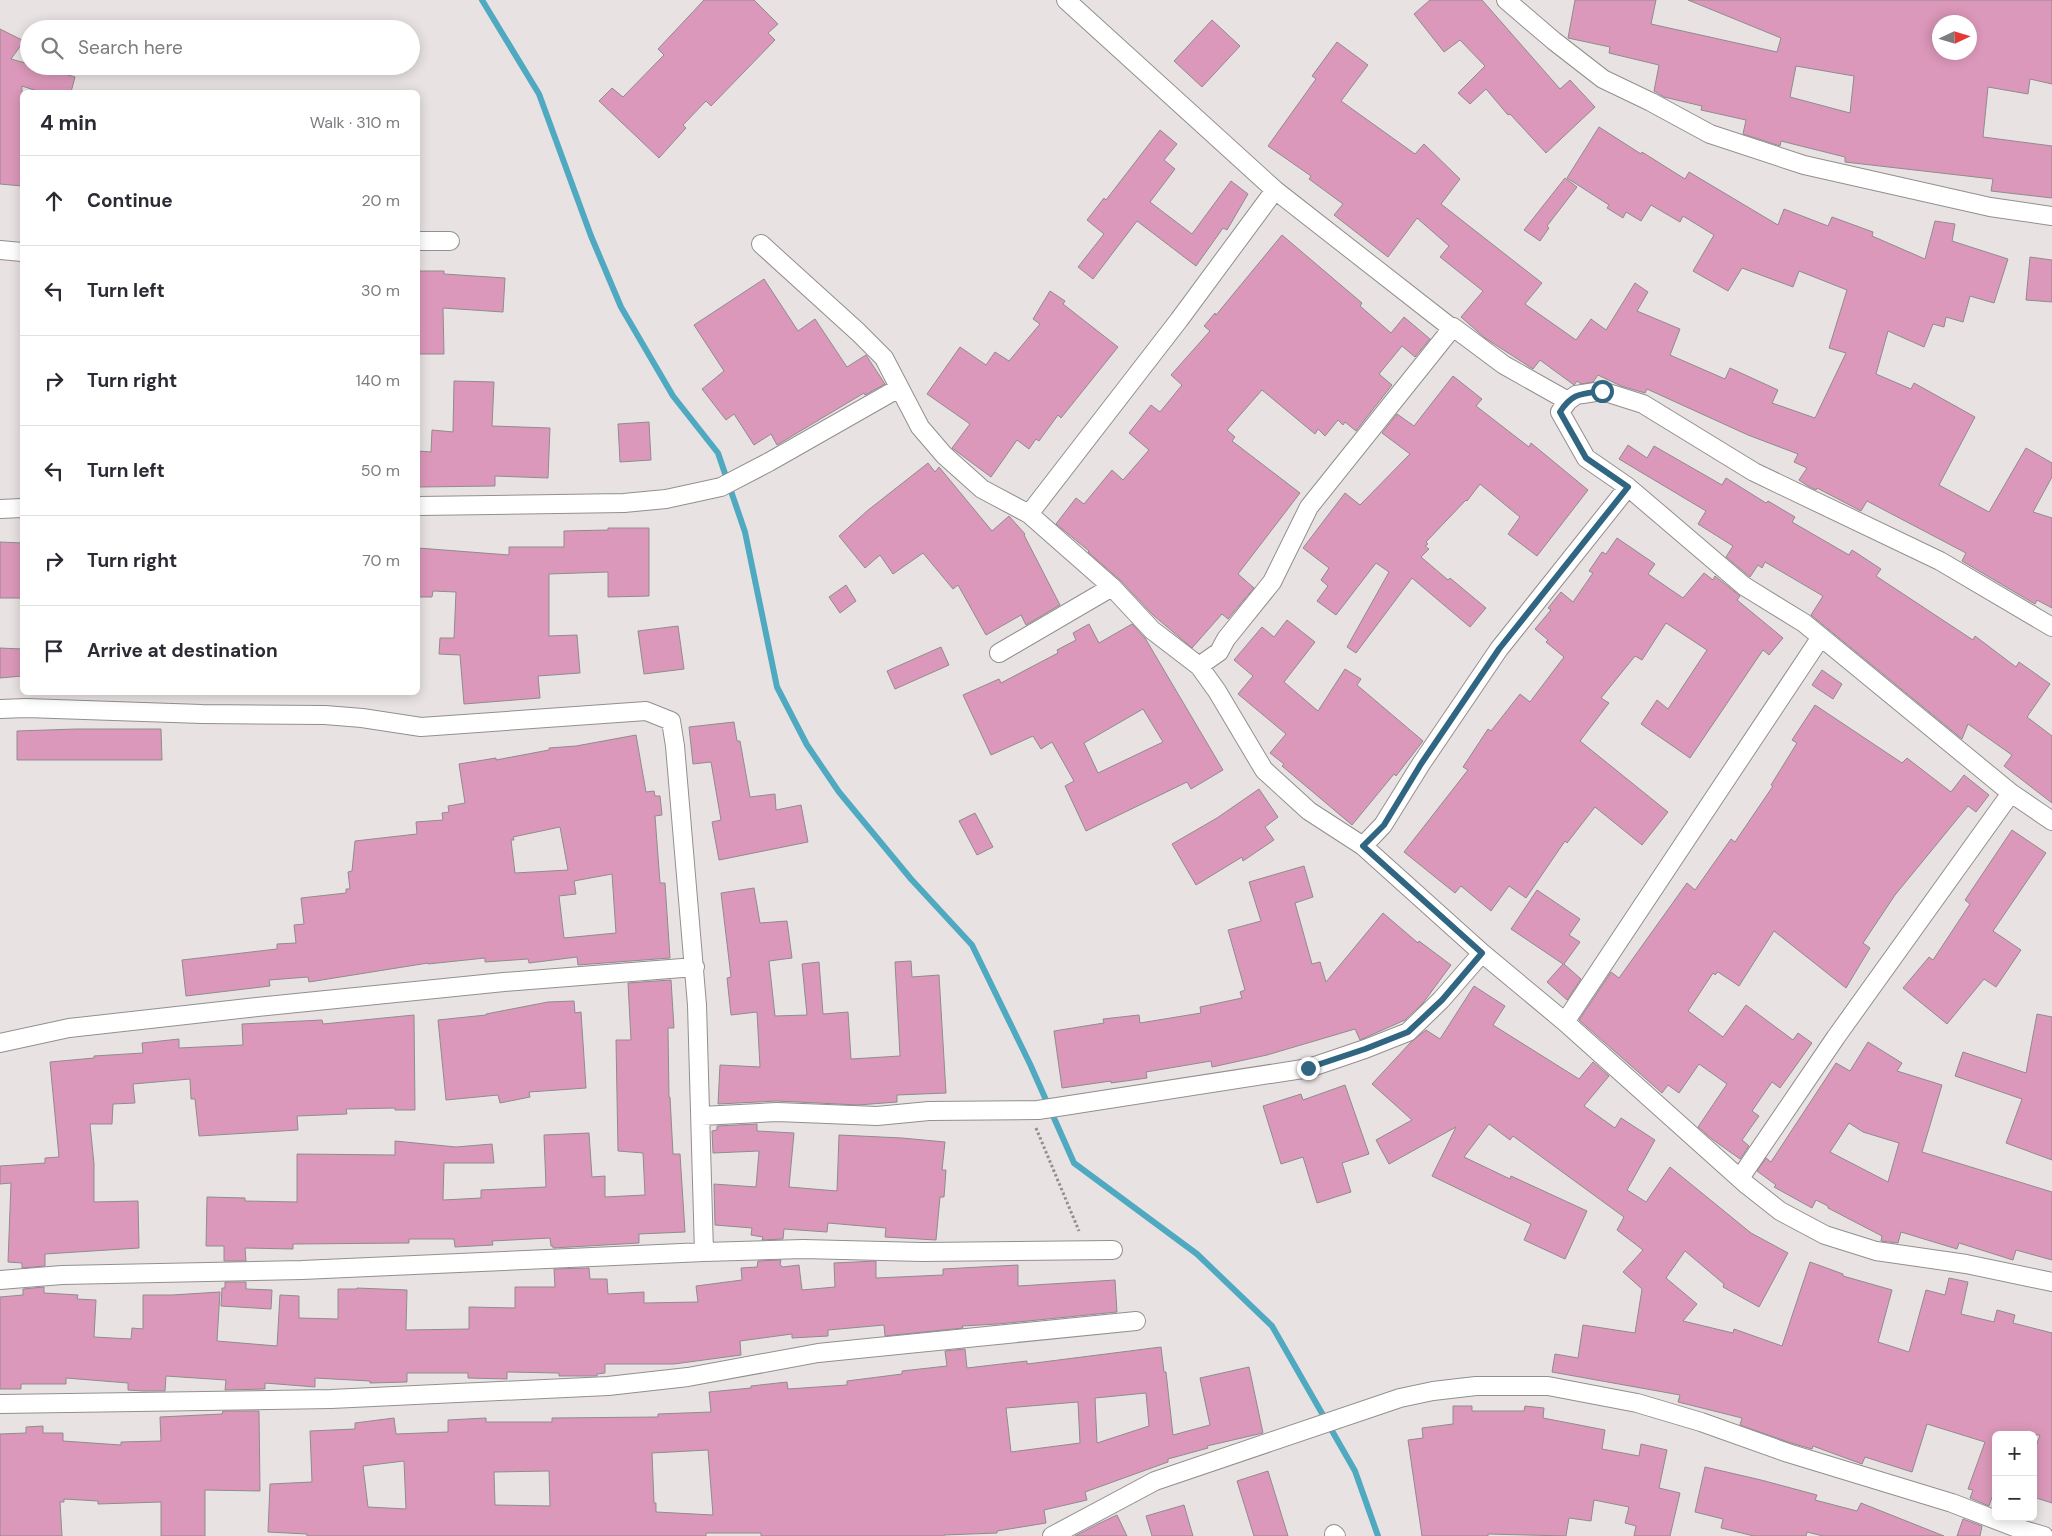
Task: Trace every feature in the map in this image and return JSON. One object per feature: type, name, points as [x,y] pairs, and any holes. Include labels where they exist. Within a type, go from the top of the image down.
[{"type":"street","points":[[1066,0],[1275,190],[1449,326],[1504,365],[1568,400]]},
{"type":"street","points":[[1506,0],[1554,41],[1604,79],[1710,134],[1804,165],[1990,207],[2052,216]]},
{"type":"street","points":[[1029,514],[1179,320],[1275,190]]},
{"type":"street","points":[[420,242],[450,242]]},
{"type":"street","points":[[761,244],[884,358],[920,427],[944,455],[982,489],[1029,514],[1112,587],[1152,630],[1199,666],[1217,690],[1264,770],[1309,811],[1363,846],[1482,953],[1565,1022],[1740,1178],[1780,1211],[1825,1235],[1876,1251],[1966,1264],[2052,1282]]},
{"type":"street","points":[[0,250],[20,252]]},
{"type":"street","points":[[1199,666],[1219,652],[1226,639],[1272,582],[1309,507],[1453,327]]},
{"type":"street","points":[[420,506],[624,503],[666,499],[722,487],[770,462],[899,388]]},
{"type":"street","points":[[2052,627],[1940,561],[1754,472],[1643,404],[1602,391],[1576,395],[1568,400],[1560,412],[1586,458],[1628,487],[1744,586],[1804,623],[2011,793],[2052,821]]},
{"type":"street","points":[[1363,846],[1384,825],[1421,764],[1499,649],[1628,487]]},
{"type":"street","points":[[0,509],[20,508]]},
{"type":"street","points":[[999,652],[1112,587]]},
{"type":"street","points":[[1565,1022],[1821,637]]},
{"type":"street","points":[[0,709],[325,715],[362,718],[421,727],[646,711],[670,720],[675,746],[695,967],[704,1252]]},
{"type":"street","points":[[1740,1178],[1836,1037],[2011,793]]},
{"type":"street","points":[[701,1116],[777,1112],[877,1116],[928,1111],[1032,1110],[1074,1106],[1308,1068],[1408,1032],[1442,1000],[1482,953]]},
{"type":"street","points":[[0,1043],[69,1028],[258,1007],[504,982],[695,967]]},
{"type":"street","points":[[0,1280],[62,1275],[302,1270],[803,1249],[922,1252],[1113,1250]]},
{"type":"street","points":[[0,1404],[331,1399],[608,1386],[688,1377],[818,1353],[1136,1321]]},
{"type":"street","points":[[1052,1536],[1155,1481],[1356,1411],[1400,1398],[1433,1391],[1476,1386],[1548,1386],[1637,1404],[1701,1422],[1788,1453],[1952,1502],[2016,1532],[2044,1536]]},
{"type":"path","points":[[1032,1110],[1087,1251]]},
{"type":"building","points":[[704,0],[754,0],[778,24],[768,33],[775,40],[711,106],[706,101],[683,125],[686,128],[659,158],[599,101],[612,88],[623,97],[664,55],[658,49]]},
{"type":"building","points":[[1430,0],[1482,0],[1560,89],[1570,80],[1595,107],[1546,153],[1510,114],[1508,115],[1486,89],[1470,104],[1458,93],[1485,66],[1460,40],[1444,52],[1414,14]]},
{"type":"building","points":[[1575,0],[1656,0],[1651,24],[1777,52],[1781,38],[1688,0],[2052,0],[2052,84],[2030,79],[2028,94],[1988,87],[1983,137],[2052,146],[2052,198],[1991,191],[1993,179],[1845,162],[1845,157],[1781,141],[1780,146],[1743,134],[1746,120],[1701,110],[1702,106],[1664,97],[1654,91],[1659,65],[1609,53],[1610,47],[1568,38]],"holes":[[[1796,66],[1854,76],[1850,113],[1790,97]]]},
{"type":"building","points":[[1212,20],[1240,46],[1202,87],[1174,61]]},
{"type":"building","points":[[0,29],[20,39],[20,47],[11,59],[20,62],[20,75],[68,75],[75,77],[72,90],[34,90],[22,86],[22,90],[20,90],[20,186],[0,184]]},
{"type":"building","points":[[1337,42],[1368,65],[1341,101],[1415,154],[1424,144],[1460,179],[1441,204],[1542,283],[1525,304],[1576,340],[1591,319],[1606,330],[1635,283],[1648,292],[1637,311],[1680,329],[1670,355],[1725,379],[1730,368],[1778,390],[1772,403],[1815,418],[1846,353],[1829,348],[1847,290],[1799,271],[1793,287],[1742,268],[1728,291],[1693,271],[1714,235],[1683,216],[1680,222],[1651,205],[1641,221],[1626,212],[1623,218],[1607,208],[1609,205],[1567,178],[1599,127],[1685,179],[1689,172],[1778,225],[1784,209],[1828,226],[1832,217],[1873,232],[1872,236],[1925,259],[1935,221],[1955,224],[1952,241],[2008,259],[1994,303],[1970,296],[1963,322],[1946,317],[1944,327],[1933,324],[1924,347],[1888,331],[1876,374],[1911,389],[1914,383],[1975,417],[1939,485],[1989,512],[2026,448],[2052,463],[2052,477],[2033,512],[2052,518],[2052,608],[2037,600],[2035,604],[1962,561],[1966,553],[1867,501],[1861,511],[1817,488],[1816,490],[1808,486],[1799,480],[1807,468],[1794,462],[1798,454],[1748,435],[1647,389],[1645,393],[1621,386],[1598,375],[1593,382],[1581,384],[1577,381],[1574,385],[1540,360],[1533,369],[1485,338],[1461,317],[1483,291],[1440,257],[1449,246],[1417,218],[1388,257],[1334,215],[1343,204],[1309,179],[1311,176],[1268,146],[1316,79],[1312,76]]},
{"type":"building","points":[[1160,130],[1177,144],[1164,160],[1175,169],[1150,202],[1192,234],[1231,181],[1248,194],[1227,230],[1223,228],[1196,266],[1137,221],[1093,279],[1078,267],[1104,234],[1087,220],[1104,198],[1106,200]]},
{"type":"building","points":[[1565,178],[1577,187],[1547,226],[1549,228],[1540,241],[1524,230]]},
{"type":"building","points":[[1282,235],[1362,303],[1360,306],[1391,333],[1404,317],[1430,339],[1415,357],[1402,346],[1379,374],[1392,385],[1356,431],[1345,422],[1343,425],[1338,420],[1325,436],[1318,429],[1315,434],[1262,390],[1227,430],[1235,437],[1232,441],[1300,493],[1238,574],[1254,588],[1228,619],[1222,614],[1192,648],[1153,615],[1089,551],[1056,524],[1076,498],[1084,504],[1112,470],[1123,480],[1149,450],[1129,433],[1151,405],[1160,412],[1182,385],[1171,375],[1210,331],[1204,326],[1215,313],[1216,315]]},
{"type":"building","points":[[2030,257],[2052,260],[2052,302],[2026,300]]},
{"type":"building","points":[[420,271],[444,271],[444,274],[505,278],[503,312],[443,308],[444,354],[420,354]]},
{"type":"building","points":[[764,279],[798,331],[815,319],[847,367],[866,355],[885,384],[865,395],[864,393],[777,445],[771,434],[754,445],[734,414],[726,420],[702,389],[724,371],[694,325]]},
{"type":"building","points":[[1050,291],[1065,301],[1063,304],[1118,347],[1061,418],[1058,415],[1039,441],[1036,439],[1029,449],[1017,440],[991,477],[952,448],[970,424],[927,394],[960,347],[986,365],[995,352],[1009,361],[1040,324],[1033,319]]},
{"type":"building","points":[[1453,376],[1482,399],[1476,406],[1529,447],[1531,443],[1588,490],[1537,556],[1508,534],[1520,517],[1480,484],[1467,501],[1426,542],[1428,544],[1425,546],[1429,549],[1421,557],[1486,608],[1470,627],[1412,578],[1356,653],[1347,647],[1389,572],[1376,563],[1336,615],[1317,601],[1328,586],[1321,580],[1329,568],[1303,548],[1345,493],[1360,505],[1410,454],[1382,433],[1397,414],[1414,426]]},
{"type":"building","points":[[454,381],[494,382],[492,426],[550,428],[548,478],[495,476],[495,486],[420,487],[420,451],[431,452],[432,430],[453,432]]},
{"type":"building","points":[[649,422],[651,460],[620,462],[618,424]]},
{"type":"building","points":[[1628,445],[1647,458],[1654,446],[1722,485],[1726,478],[1766,503],[1768,501],[1795,517],[1792,522],[1849,555],[1852,550],[1881,569],[1876,576],[1973,640],[1975,636],[2016,667],[2019,662],[2050,684],[2027,717],[2052,736],[2052,803],[2004,766],[2012,755],[1968,724],[1962,739],[1811,615],[1823,596],[1765,562],[1762,568],[1758,565],[1750,577],[1726,557],[1733,546],[1698,524],[1706,511],[1619,459]]},
{"type":"building","points":[[928,463],[935,472],[939,467],[992,531],[1009,516],[1025,534],[1060,605],[1026,625],[1021,615],[986,635],[958,585],[953,589],[923,553],[893,574],[880,555],[865,568],[839,536],[867,511]]},
{"type":"building","points":[[608,528],[649,528],[649,596],[608,597],[608,572],[549,574],[549,636],[577,635],[580,673],[538,676],[540,698],[464,704],[460,655],[439,654],[440,638],[454,638],[456,592],[433,591],[432,597],[420,597],[420,548],[509,555],[509,547],[564,547],[564,531],[608,530]]},
{"type":"building","points":[[1617,538],[1655,564],[1648,574],[1683,598],[1704,573],[1713,580],[1715,576],[1740,596],[1737,600],[1783,638],[1769,655],[1763,650],[1690,758],[1641,724],[1657,700],[1668,709],[1707,650],[1666,623],[1642,660],[1635,656],[1601,698],[1609,703],[1580,741],[1668,812],[1642,845],[1595,807],[1567,843],[1565,841],[1526,898],[1509,886],[1491,911],[1461,886],[1455,893],[1404,852],[1468,770],[1463,767],[1488,729],[1491,731],[1520,694],[1530,702],[1564,657],[1546,642],[1548,640],[1535,629],[1551,610],[1548,608],[1561,592],[1573,602],[1593,573],[1589,571],[1602,552],[1606,554]]},
{"type":"building","points":[[0,542],[20,543],[20,598],[0,598]]},
{"type":"building","points":[[846,585],[856,601],[840,613],[829,597]]},
{"type":"building","points":[[1287,620],[1315,642],[1284,682],[1318,711],[1345,669],[1361,679],[1357,685],[1423,741],[1396,776],[1394,774],[1352,825],[1282,766],[1284,764],[1270,753],[1286,734],[1238,694],[1253,676],[1234,660],[1262,627],[1274,637]]},
{"type":"building","points":[[1089,624],[1099,643],[1132,624],[1145,638],[1223,770],[1191,789],[1187,782],[1086,831],[1065,786],[1074,781],[1052,742],[1041,749],[1033,736],[991,755],[963,695],[999,679],[1001,683],[1058,653],[1057,650],[1076,640],[1073,633]],"holes":[[[1143,709],[1163,742],[1098,773],[1084,743]]]},
{"type":"building","points":[[678,626],[684,669],[644,674],[638,631]]},
{"type":"building","points":[[941,647],[949,665],[895,689],[887,671]]},
{"type":"building","points":[[0,648],[20,649],[20,676],[0,678]]},
{"type":"building","points":[[1822,670],[1842,684],[1833,699],[1812,685]]},
{"type":"building","points":[[1815,705],[1902,763],[1907,758],[1951,792],[1964,775],[1989,795],[1976,812],[1968,806],[1895,895],[1863,943],[1870,948],[1846,988],[1774,931],[1739,986],[1718,972],[1715,975],[1713,973],[1688,1011],[1723,1037],[1746,1005],[1793,1040],[1798,1033],[1812,1043],[1780,1088],[1772,1082],[1752,1111],[1759,1116],[1742,1140],[1749,1146],[1740,1159],[1698,1127],[1727,1084],[1699,1064],[1679,1093],[1668,1085],[1662,1093],[1579,1020],[1611,972],[1619,978],[1687,883],[1695,890],[1731,839],[1735,842],[1773,786],[1771,785],[1797,743],[1792,740]]},
{"type":"building","points":[[734,722],[737,741],[740,741],[750,797],[775,794],[776,810],[801,805],[808,842],[719,860],[712,822],[721,820],[711,762],[693,764],[689,727]]},
{"type":"building","points":[[161,729],[162,760],[17,760],[17,731]]},
{"type":"building","points":[[636,735],[646,792],[654,791],[655,796],[660,796],[662,815],[655,816],[660,883],[665,883],[670,958],[578,965],[577,957],[529,963],[528,959],[485,962],[485,958],[428,963],[309,982],[308,977],[269,980],[270,986],[186,996],[182,960],[277,949],[277,944],[296,943],[294,925],[304,924],[301,898],[346,893],[346,889],[350,889],[348,872],[352,871],[355,841],[417,834],[416,822],[443,820],[442,813],[449,812],[448,806],[465,803],[459,764],[496,758],[496,760],[549,750],[549,748],[576,746]],"holes":[[[560,827],[568,870],[515,873],[511,840],[514,840],[513,837]],[[612,874],[616,933],[564,938],[559,896],[576,894],[574,881]]]},
{"type":"building","points":[[1259,789],[1278,817],[1265,827],[1274,840],[1243,861],[1242,857],[1196,885],[1172,844],[1217,818]]},
{"type":"building","points":[[975,813],[993,847],[977,855],[959,821]]},
{"type":"building","points":[[2012,830],[2046,853],[1993,931],[2021,950],[1996,987],[1984,979],[1947,1024],[1903,988],[1929,957],[1933,960],[1970,904],[1965,900]]},
{"type":"building","points":[[1304,866],[1313,897],[1295,903],[1312,964],[1320,962],[1326,982],[1383,913],[1418,943],[1419,941],[1451,965],[1423,1003],[1405,1020],[1360,1040],[1355,1029],[1267,1055],[1212,1067],[1211,1061],[1146,1072],[1147,1078],[1062,1088],[1054,1031],[1104,1023],[1103,1019],[1139,1015],[1140,1023],[1201,1013],[1200,1007],[1242,998],[1240,992],[1245,990],[1228,930],[1261,921],[1249,882]]},
{"type":"building","points":[[754,888],[760,923],[787,921],[792,958],[769,961],[775,1016],[807,1015],[802,964],[819,962],[823,1014],[848,1012],[851,1059],[900,1056],[895,962],[911,961],[912,977],[939,975],[946,1093],[897,1095],[897,1102],[858,1105],[777,1101],[718,1104],[720,1065],[760,1067],[757,1012],[731,1015],[727,978],[731,977],[721,893]]},
{"type":"building","points":[[1537,890],[1580,919],[1569,935],[1580,942],[1564,964],[1581,979],[1567,1000],[1547,982],[1563,964],[1511,929]]},
{"type":"building","points":[[671,980],[674,1028],[668,1028],[669,1097],[673,1154],[680,1154],[685,1232],[639,1234],[639,1243],[553,1248],[550,1238],[492,1241],[493,1245],[455,1247],[454,1239],[409,1239],[409,1243],[293,1244],[293,1249],[245,1248],[246,1261],[224,1261],[224,1246],[206,1246],[207,1197],[245,1198],[245,1201],[297,1202],[297,1154],[395,1155],[395,1141],[456,1147],[492,1144],[494,1163],[444,1163],[443,1200],[481,1198],[481,1190],[546,1187],[544,1135],[589,1133],[592,1177],[605,1176],[605,1197],[645,1195],[643,1153],[618,1151],[616,1040],[631,1040],[628,983]]},
{"type":"building","points":[[1474,986],[1505,1006],[1493,1025],[1579,1079],[1593,1062],[1609,1076],[1584,1106],[1615,1128],[1621,1118],[1655,1140],[1627,1190],[1646,1202],[1670,1167],[1751,1233],[1788,1253],[1759,1307],[1723,1287],[1724,1284],[1685,1251],[1666,1278],[1697,1304],[1683,1321],[1733,1333],[1734,1329],[1782,1346],[1810,1262],[1843,1274],[1843,1276],[1892,1290],[1878,1342],[1909,1352],[1926,1290],[1945,1295],[1949,1278],[1968,1282],[1961,1314],[1994,1322],[1997,1310],[2015,1315],[2013,1323],[2052,1333],[2052,1503],[2037,1498],[2037,1444],[2040,1435],[2037,1435],[2037,1431],[1992,1431],[1992,1497],[1989,1506],[1970,1498],[1973,1490],[1968,1489],[1985,1442],[1927,1424],[1912,1472],[1865,1457],[1862,1464],[1813,1446],[1812,1449],[1791,1443],[1740,1425],[1742,1418],[1678,1402],[1680,1395],[1552,1372],[1555,1354],[1578,1358],[1583,1325],[1635,1333],[1642,1289],[1623,1272],[1643,1250],[1617,1230],[1624,1217],[1513,1136],[1510,1140],[1489,1124],[1464,1157],[1510,1179],[1511,1176],[1587,1211],[1565,1259],[1524,1240],[1531,1224],[1432,1176],[1456,1127],[1389,1164],[1376,1140],[1412,1120],[1372,1084],[1410,1043],[1426,1030],[1440,1039]]},
{"type":"building","points":[[574,1001],[575,1013],[581,1012],[586,1088],[529,1092],[530,1097],[500,1103],[498,1095],[446,1100],[438,1020],[486,1015],[548,1002]]},
{"type":"building","points":[[2037,1014],[2052,1017],[2052,1160],[2006,1143],[2022,1099],[1955,1076],[1963,1052],[2026,1073]]},
{"type":"building","points":[[414,1015],[415,1110],[395,1110],[395,1108],[346,1109],[347,1114],[297,1116],[298,1130],[199,1136],[195,1099],[191,1099],[190,1079],[133,1084],[135,1103],[113,1104],[112,1124],[90,1124],[94,1164],[94,1202],[138,1201],[139,1248],[45,1254],[45,1266],[22,1268],[22,1263],[8,1262],[11,1183],[0,1184],[0,1166],[45,1163],[45,1158],[59,1157],[50,1062],[94,1058],[94,1056],[143,1053],[142,1043],[179,1039],[179,1048],[243,1045],[242,1024],[322,1020],[323,1024]]},
{"type":"building","points":[[1868,1042],[1902,1063],[1897,1071],[1942,1085],[1922,1152],[2052,1192],[2052,1260],[2016,1250],[2013,1260],[1959,1243],[1957,1249],[1901,1232],[1898,1243],[1881,1241],[1882,1236],[1828,1208],[1828,1206],[1816,1200],[1812,1208],[1774,1187],[1776,1185],[1757,1171],[1766,1158],[1771,1162],[1836,1063],[1850,1071]],"holes":[[[1849,1123],[1863,1132],[1899,1143],[1888,1182],[1830,1152]]]},
{"type":"building","points":[[1345,1085],[1369,1154],[1342,1163],[1351,1192],[1317,1203],[1303,1157],[1281,1164],[1263,1106],[1301,1094],[1303,1100]]},
{"type":"building","points":[[757,1124],[757,1131],[794,1133],[789,1187],[837,1191],[839,1135],[945,1142],[942,1170],[946,1170],[944,1197],[940,1197],[936,1240],[885,1237],[886,1228],[828,1223],[827,1232],[784,1229],[783,1239],[762,1240],[763,1237],[751,1235],[752,1228],[715,1225],[714,1184],[756,1187],[759,1151],[713,1153],[712,1131],[717,1130],[717,1126]]},
{"type":"building","points":[[781,1260],[780,1265],[783,1267],[799,1265],[802,1290],[835,1287],[834,1263],[876,1261],[876,1278],[943,1275],[943,1269],[1018,1265],[1018,1286],[1115,1280],[1117,1312],[962,1326],[963,1328],[885,1336],[884,1325],[828,1330],[828,1336],[792,1338],[792,1334],[740,1341],[741,1355],[674,1364],[605,1364],[605,1373],[597,1374],[597,1376],[559,1376],[559,1373],[507,1372],[507,1379],[468,1378],[468,1373],[407,1373],[407,1382],[370,1383],[370,1381],[315,1378],[315,1387],[265,1383],[265,1389],[225,1390],[226,1380],[166,1376],[165,1391],[128,1390],[128,1383],[66,1378],[66,1384],[21,1384],[21,1389],[0,1389],[0,1297],[23,1295],[23,1289],[44,1287],[44,1293],[78,1295],[77,1299],[96,1300],[94,1337],[131,1339],[132,1328],[143,1329],[143,1295],[220,1292],[217,1341],[277,1346],[280,1295],[299,1296],[299,1318],[338,1319],[338,1289],[407,1290],[406,1330],[469,1329],[469,1307],[515,1308],[515,1287],[555,1287],[554,1269],[589,1268],[590,1279],[607,1279],[608,1294],[644,1292],[644,1303],[698,1302],[696,1286],[742,1280],[741,1268],[757,1267],[758,1261]]},
{"type":"building","points":[[225,1282],[246,1282],[246,1289],[272,1290],[271,1309],[221,1306],[222,1288],[225,1288]]},
{"type":"building","points":[[1161,1347],[1164,1372],[1166,1372],[1173,1435],[1210,1425],[1200,1378],[1249,1367],[1263,1433],[1207,1446],[1208,1448],[1168,1459],[1168,1462],[1085,1492],[1087,1500],[1044,1510],[1046,1523],[997,1531],[997,1533],[944,1536],[761,1536],[761,1533],[706,1533],[706,1536],[307,1536],[307,1534],[268,1532],[270,1484],[312,1482],[310,1431],[355,1429],[355,1423],[394,1418],[396,1434],[448,1432],[448,1420],[486,1418],[486,1422],[552,1422],[552,1418],[658,1417],[658,1414],[711,1412],[709,1392],[787,1382],[788,1389],[847,1385],[847,1381],[902,1374],[902,1371],[947,1366],[945,1351],[965,1349],[967,1368],[1027,1361],[1027,1364]],"holes":[[[1146,1393],[1149,1426],[1097,1443],[1095,1398]],[[1078,1402],[1080,1443],[1011,1452],[1006,1408]],[[708,1450],[713,1515],[656,1512],[652,1453]],[[404,1461],[406,1509],[368,1507],[363,1466]],[[549,1471],[550,1506],[495,1505],[494,1472]]]},
{"type":"building","points":[[1453,1406],[1472,1406],[1472,1411],[1524,1411],[1525,1406],[1544,1408],[1543,1418],[1605,1430],[1602,1449],[1639,1456],[1641,1444],[1667,1450],[1659,1488],[1680,1493],[1670,1536],[1634,1536],[1636,1526],[1625,1523],[1629,1507],[1594,1500],[1591,1521],[1569,1518],[1566,1536],[1488,1534],[1488,1536],[1422,1536],[1408,1440],[1423,1438],[1422,1428],[1453,1424]]},
{"type":"building","points":[[223,1411],[259,1411],[260,1491],[205,1490],[205,1536],[161,1536],[161,1502],[98,1504],[98,1501],[64,1499],[64,1502],[60,1502],[62,1536],[0,1536],[0,1434],[26,1433],[26,1427],[43,1426],[43,1433],[63,1433],[63,1441],[121,1445],[121,1442],[161,1441],[160,1417],[222,1414]]},
{"type":"building","points":[[1705,1467],[1817,1495],[1815,1500],[1857,1511],[1861,1503],[1944,1536],[1823,1536],[1807,1532],[1806,1536],[1754,1536],[1721,1528],[1723,1519],[1695,1512]]},
{"type":"building","points":[[1268,1471],[1288,1536],[1254,1536],[1237,1481]]},
{"type":"building","points":[[1184,1505],[1193,1536],[1152,1536],[1146,1516]]},
{"type":"building","points":[[1117,1515],[1127,1536],[1075,1536],[1098,1524]]},
{"type":"building","points":[[1963,1519],[1982,1526],[1980,1536],[1957,1536]]},
{"type":"waterway","points":[[482,0],[539,94],[591,236],[621,307],[673,396],[718,453],[745,532],[777,687],[807,745],[839,792],[911,879],[972,945],[1030,1064],[1074,1163],[1197,1254],[1272,1326],[1355,1471],[1378,1536]]},
{"type":"route","points":[[1308,1068],[1408,1032],[1442,1000],[1482,953],[1363,846],[1384,825],[1421,764],[1499,649],[1628,487],[1586,458],[1560,412],[1568,400],[1576,395],[1602,391]]}]
